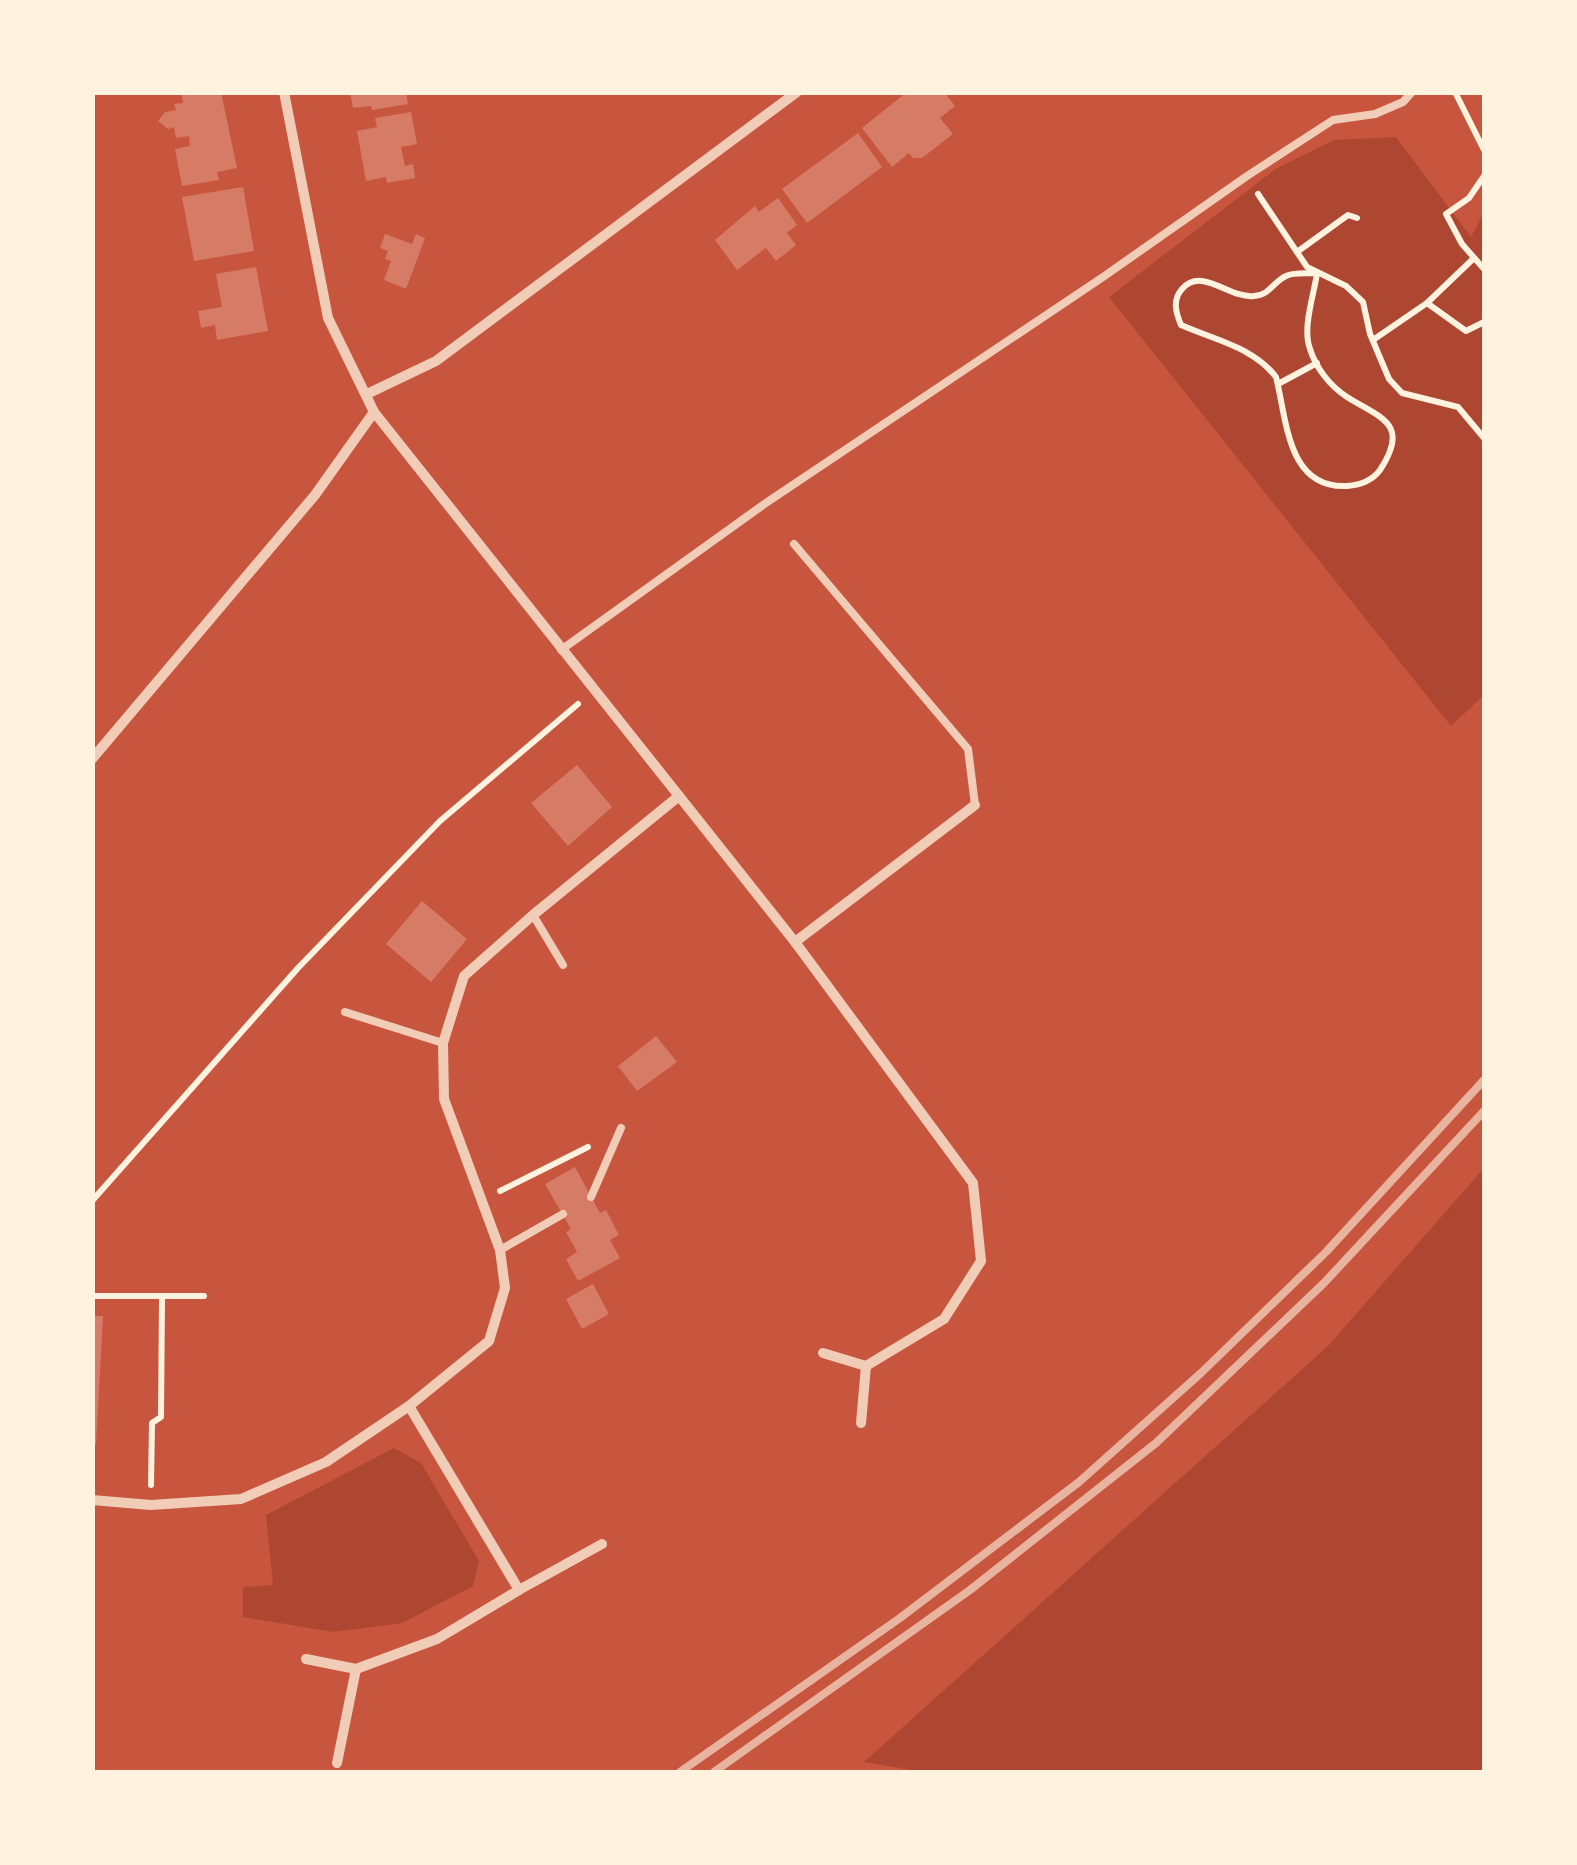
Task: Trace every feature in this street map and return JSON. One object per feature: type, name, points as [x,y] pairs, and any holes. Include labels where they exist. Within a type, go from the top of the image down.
[{"type":"street","points":[[284,92],[328,318],[374,412],[795,942],[973,1183],[981,1262],[944,1319],[866,1366],[823,1353]]},
{"type":"street","points":[[366,394],[436,361],[797,92]]},
{"type":"street","points":[[92,760],[315,495],[374,412]]},
{"type":"street","points":[[92,1500],[151,1505],[241,1499],[326,1462],[409,1406],[489,1341],[506,1288],[500,1250],[444,1099],[443,1042],[464,976],[680,796]]},
{"type":"street","points":[[795,942],[975,805]]},
{"type":"street","points":[[861,1423],[866,1366]]},
{"type":"street","points":[[409,1406],[518,1590]]},
{"type":"street","points":[[306,1660],[356,1669],[437,1639],[602,1544]]},
{"type":"street","points":[[337,1763],[356,1669]]},
{"type":"lane","points":[[561,650],[763,505],[1247,176],[1333,120],[1375,114],[1403,102],[1412,92]]},
{"type":"lane","points":[[794,544],[968,749],[975,805]]},
{"type":"lane","points":[[533,916],[563,966]]},
{"type":"lane","points":[[345,1012],[443,1042]]},
{"type":"lane","points":[[591,1197],[620,1128]]},
{"type":"lane","points":[[500,1250],[562,1214]]},
{"type":"path","points":[[1455,92],[1484,150]]},
{"type":"path","points":[[1247,176],[1307,267],[1346,286],[1362,302],[1388,379],[1402,393],[1458,408],[1484,438]]},
{"type":"path","points":[[1484,176],[1469,198],[1446,214],[1484,269]]},
{"type":"path","points":[[1297,252],[1348,215],[1357,218]]},
{"type":"path","points":[[1373,340],[1427,303],[1474,258]]},
{"type":"path","points":[[1317,274],[1308,345],[1316,363],[1330,383],[1348,398],[1377,412],[1389,424],[1393,440],[1387,460],[1376,476],[1362,484],[1328,485],[1313,478],[1293,454],[1278,384],[1270,369],[1256,357],[1182,325],[1176,300],[1184,286],[1196,281],[1209,281],[1241,297],[1260,296],[1287,275],[1317,274]]},
{"type":"path","points":[[1427,303],[1466,332],[1484,322]]},
{"type":"path","points":[[1278,384],[1316,363]]},
{"type":"path","points":[[92,1202],[298,968],[427,834],[594,690]]},
{"type":"path","points":[[481,1200],[620,1128]]},
{"type":"path","points":[[92,1296],[204,1296]]},
{"type":"path","points":[[151,1505],[152,1423],[161,1417],[162,1296]]},
{"type":"shaded area","points":[[1396,137],[1471,237],[1484,212],[1484,695],[1451,726],[1109,297],[1277,168],[1334,140]]},
{"type":"shaded area","points":[[1484,1168],[1484,1772],[922,1772],[864,1762],[1328,1346]]},
{"type":"shaded area","points":[[394,1448],[421,1463],[479,1561],[473,1586],[402,1623],[334,1632],[243,1617],[243,1587],[273,1585],[266,1515]]},
{"type":"building","points":[[181,92],[221,92],[237,168],[217,172],[219,180],[182,186],[175,149],[190,146],[189,136],[176,138],[174,127],[168,129],[158,121],[165,112],[176,110],[174,104],[183,103]]},
{"type":"building","points":[[350,92],[406,92],[408,104],[372,110],[371,106],[353,108]]},
{"type":"building","points":[[907,92],[944,92],[955,106],[940,118],[953,134],[922,158],[913,158],[909,153],[892,167],[862,128]]},
{"type":"building","points":[[411,112],[417,144],[401,147],[405,166],[413,164],[415,178],[387,183],[386,177],[366,181],[357,131],[377,127],[375,118]]},
{"type":"building","points":[[858,133],[882,167],[807,223],[782,189]]},
{"type":"building","points":[[243,187],[254,251],[194,261],[182,197]]},
{"type":"building","points":[[778,198],[797,225],[787,233],[796,245],[776,261],[766,248],[737,270],[715,240],[755,206],[759,212]]},
{"type":"building","points":[[385,234],[412,244],[416,234],[425,238],[406,289],[384,280],[391,261],[385,259],[388,251],[380,248]]},
{"type":"building","points":[[256,267],[268,331],[217,340],[215,325],[201,328],[198,311],[222,307],[216,274]]},
{"type":"building","points":[[577,765],[612,807],[568,846],[531,803]]},
{"type":"building","points":[[422,901],[467,939],[431,982],[386,944]]},
{"type":"building","points":[[656,1036],[677,1062],[637,1091],[618,1066]]},
{"type":"building","points":[[575,1167],[600,1213],[606,1210],[619,1235],[610,1240],[620,1258],[578,1281],[566,1259],[577,1252],[566,1232],[571,1229],[545,1184]]},
{"type":"building","points":[[593,1284],[609,1314],[582,1329],[566,1299]]},
{"type":"building","points":[[92,1316],[103,1316],[96,1444],[92,1444]]},
{"type":"railway","points":[[680,1772],[900,1618],[1079,1482],[1201,1373],[1326,1252],[1484,1080]]},
{"type":"railway","points":[[714,1772],[970,1590],[1156,1443],[1324,1283],[1484,1111]]}]
